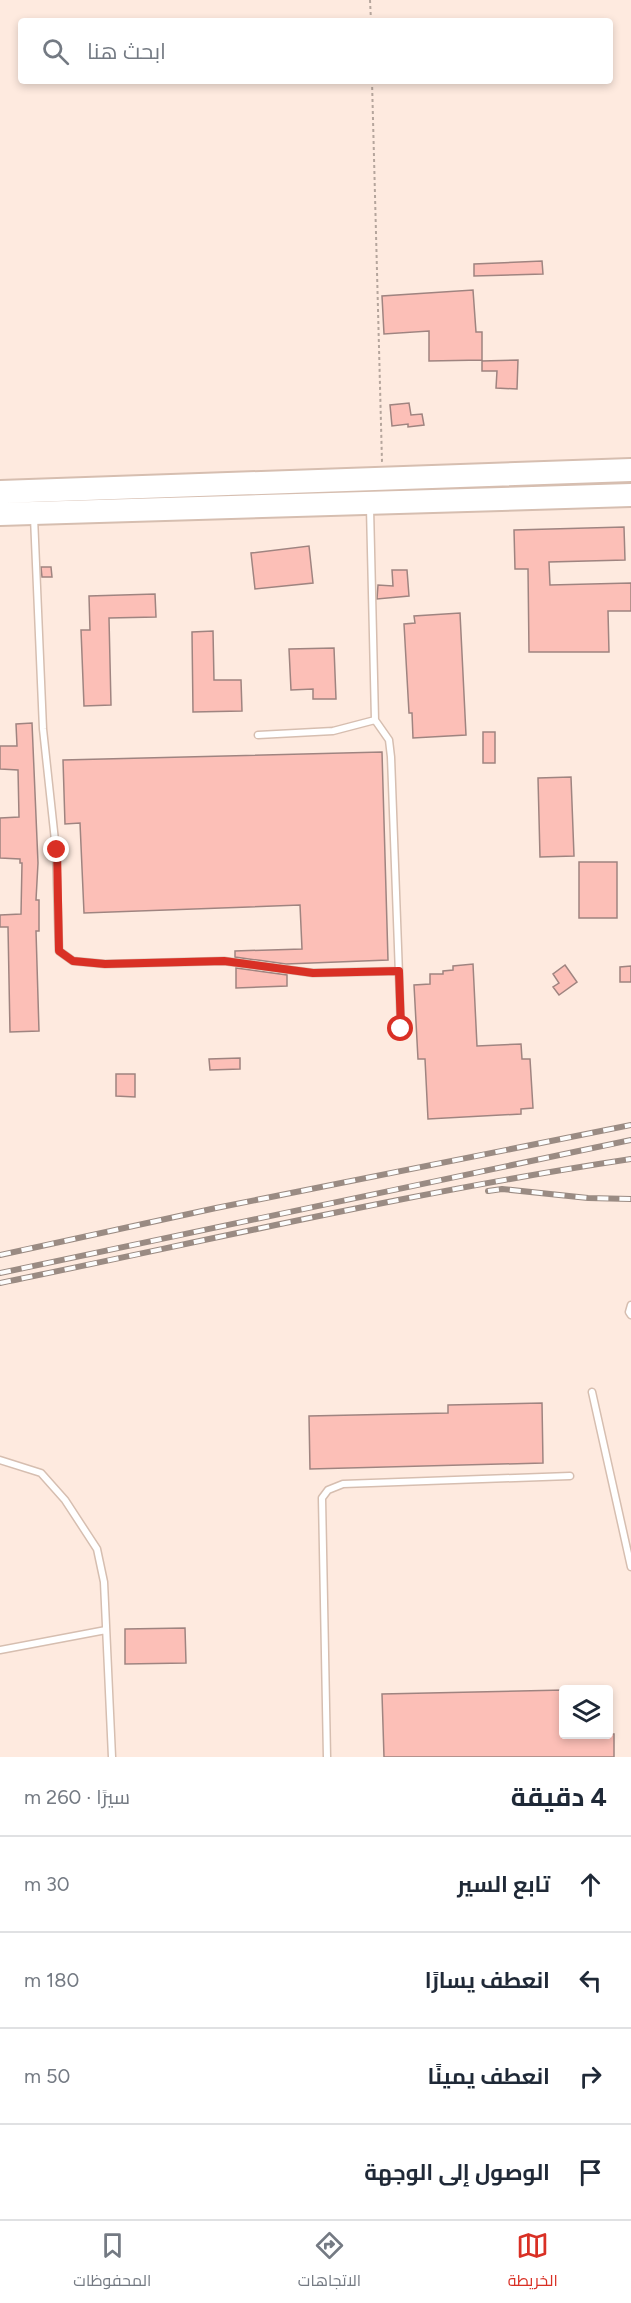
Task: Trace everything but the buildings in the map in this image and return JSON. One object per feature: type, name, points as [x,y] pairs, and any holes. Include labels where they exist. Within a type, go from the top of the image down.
[{"type":"highway","points":[[0,492],[631,470]]},
{"type":"highway","points":[[0,514],[631,495]]},
{"type":"lane","points":[[370,502],[375,720],[389,740],[392,757],[401,1029]]},
{"type":"lane","points":[[34,513],[43,729],[57,850],[59,951],[73,961],[105,964],[224,961],[313,973],[399,971]]},
{"type":"lane","points":[[258,735],[333,731],[375,720]]},
{"type":"lane","points":[[631,1305],[629,1312],[631,1315]]},
{"type":"lane","points":[[592,1392],[631,1567]]},
{"type":"lane","points":[[0,1460],[41,1473],[66,1500],[98,1549],[104,1582],[112,1757]]},
{"type":"lane","points":[[327,1757],[322,1498],[328,1490],[343,1484],[570,1476]]},
{"type":"lane","points":[[0,1650],[106,1630]]},
{"type":"path","points":[[370,0],[370,18]]},
{"type":"path","points":[[372,84],[382,480]]},
{"type":"railway","points":[[0,1255],[216,1208],[631,1125]]},
{"type":"railway","points":[[0,1273],[631,1140]]},
{"type":"railway","points":[[0,1283],[394,1201],[631,1159]]},
{"type":"railway","points":[[488,1191],[502,1189],[588,1198],[631,1199]]},
{"type":"route","points":[[57,850],[59,951],[73,961],[105,964],[224,961],[313,973],[399,971],[401,1029]]}]
